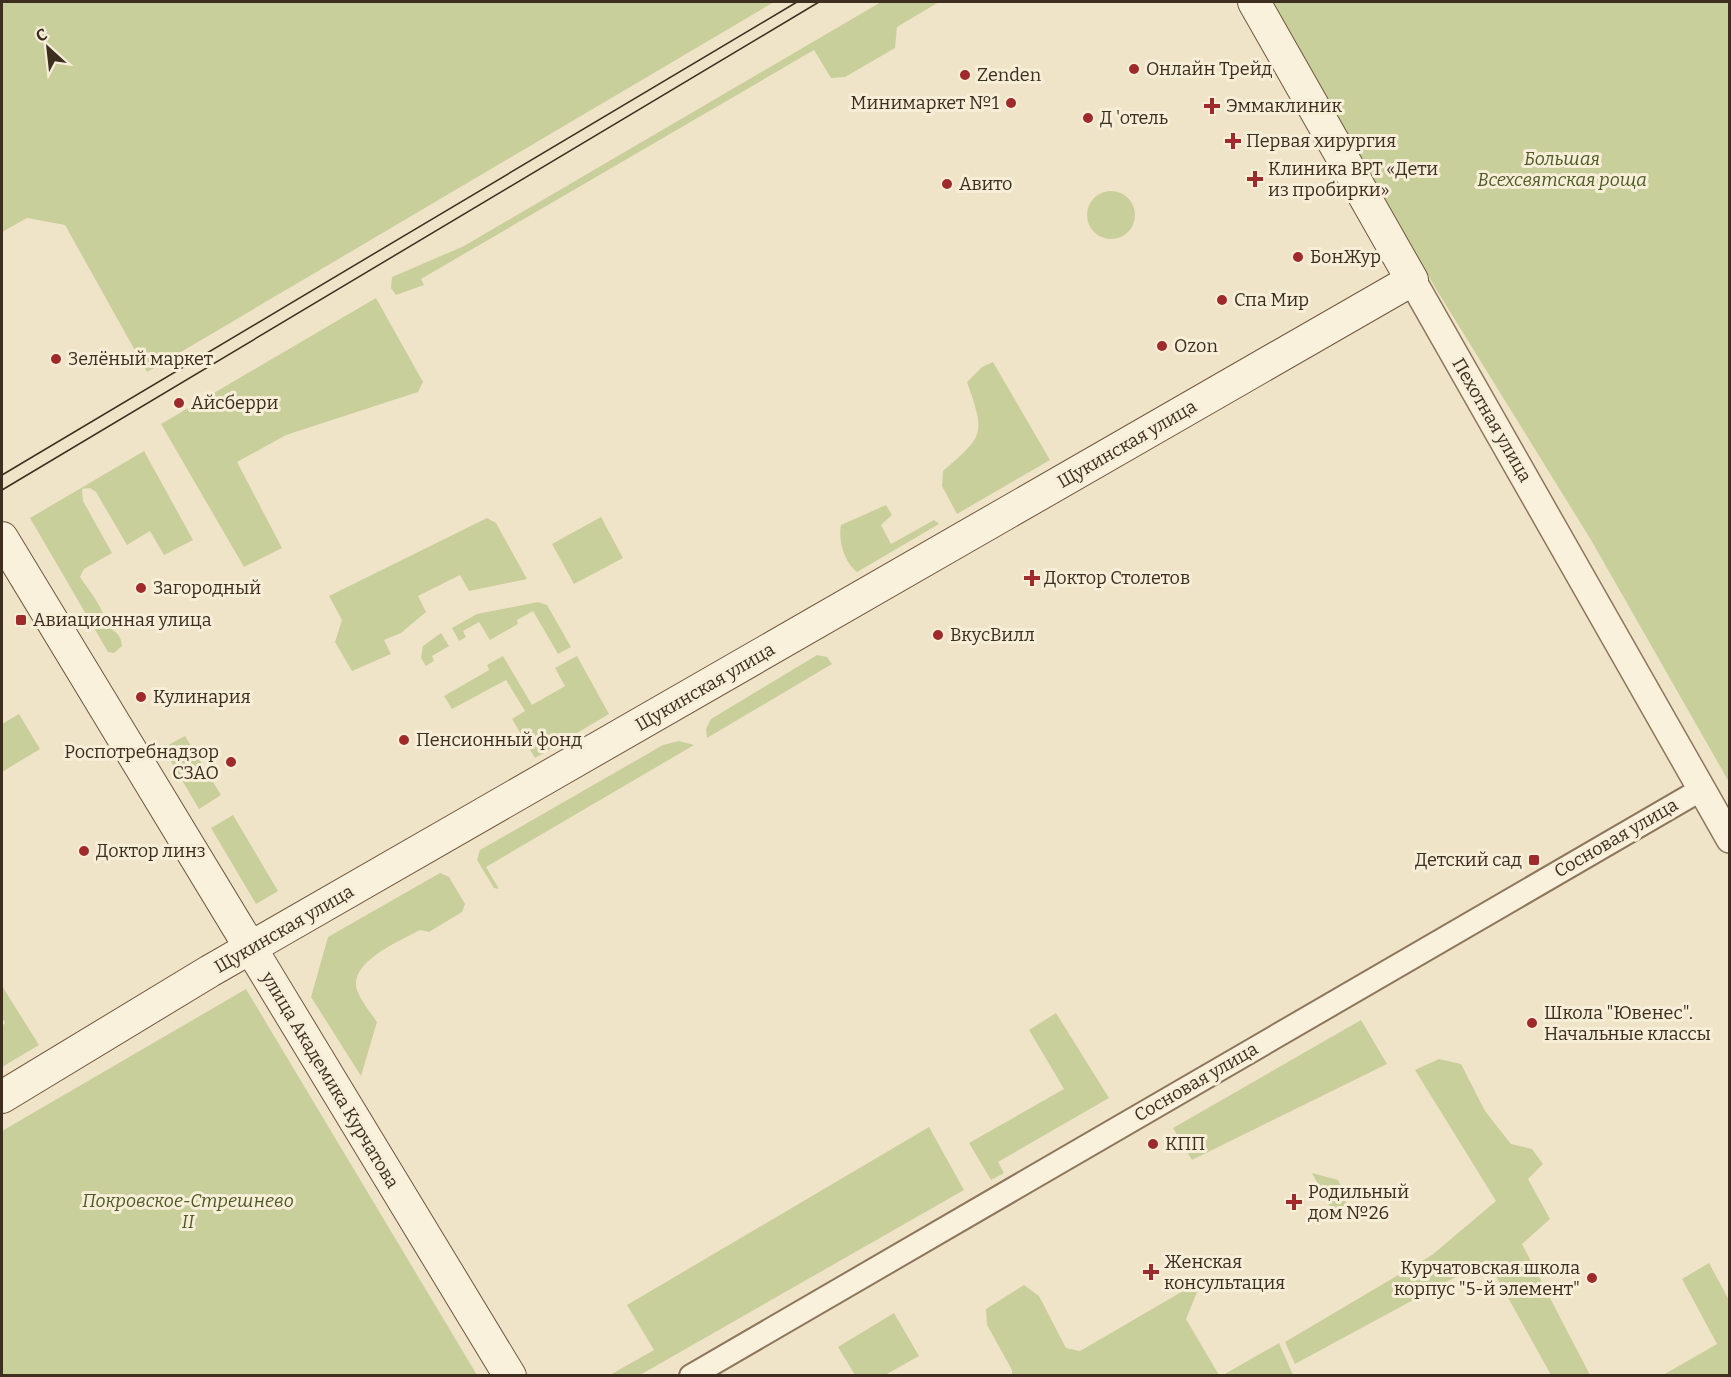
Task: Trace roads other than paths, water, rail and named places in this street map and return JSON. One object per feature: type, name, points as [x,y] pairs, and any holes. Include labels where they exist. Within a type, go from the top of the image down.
[{"type":"main road","name":"Пехотная улица","points":[[1254,2],[1412,280]]},
{"type":"main road","name":"Щукинская улица","points":[[2,1097],[249,949],[1412,280]]},
{"type":"main road","name":"улица Академика Курчатова","points":[[2,538],[249,949],[510,1376]]},
{"type":"street","name":"Пехотная улица","points":[[1412,280],[1730,839]]},
{"type":"street","name":"Сосновая улица","points":[[691,1376],[1702,789]]},
{"type":"tram line","points":[[2,475],[797,2]]},
{"type":"tram line","points":[[2,490],[819,2]]},
{"type":"place","name":"Онлайн Трейд","points":[[1134,69]]},
{"type":"place","name":"Zenden","points":[[965,75]]},
{"type":"place","name":"Минимаркет №1","points":[[1011,103]]},
{"type":"place","name":"Эммаклиник","points":[[1212,106]]},
{"type":"place","name":"Д 'отель","points":[[1088,118]]},
{"type":"place","name":"Первая хирургия","points":[[1233,141]]},
{"type":"place","name":"Клиника ВРТ «Дети из пробирки»","points":[[1255,179]]},
{"type":"place","name":"Авито","points":[[947,184]]},
{"type":"place","name":"БонЖур","points":[[1298,257]]},
{"type":"place","name":"Спа Мир","points":[[1222,300]]},
{"type":"place","name":"Ozon","points":[[1162,346]]},
{"type":"place","name":"Зелёный маркет","points":[[56,359]]},
{"type":"place","name":"Айсберри","points":[[179,403]]},
{"type":"place","name":"Доктор Столетов","points":[[1032,578]]},
{"type":"place","name":"Загородный","points":[[141,588]]},
{"type":"place","name":"Авиационная улица","points":[[21,620]]},
{"type":"place","name":"ВкусВилл","points":[[938,635]]},
{"type":"place","name":"Кулинария","points":[[141,697]]},
{"type":"place","name":"Пенсионный фонд","points":[[404,740]]},
{"type":"place","name":"Роспотребнадзор СЗАО","points":[[231,762]]},
{"type":"place","name":"Доктор линз","points":[[84,851]]},
{"type":"place","name":"Детский сад","points":[[1534,860]]},
{"type":"place","name":"Школа \"Ювенес\". Начальные классы","points":[[1532,1023]]},
{"type":"place","name":"КПП","points":[[1153,1144]]},
{"type":"place","name":"Родильный дом №26","points":[[1294,1202]]},
{"type":"place","name":"Женская консультация","points":[[1151,1272]]},
{"type":"place","name":"Курчатовская школа корпус \"5-й элемент\"","points":[[1592,1278]]},
{"type":"park label","name":"Большая Всехсвятская роща","points":[[1562,169]]},
{"type":"park label","name":"Покровское-Стрешнево II","points":[[188,1211]]}]
